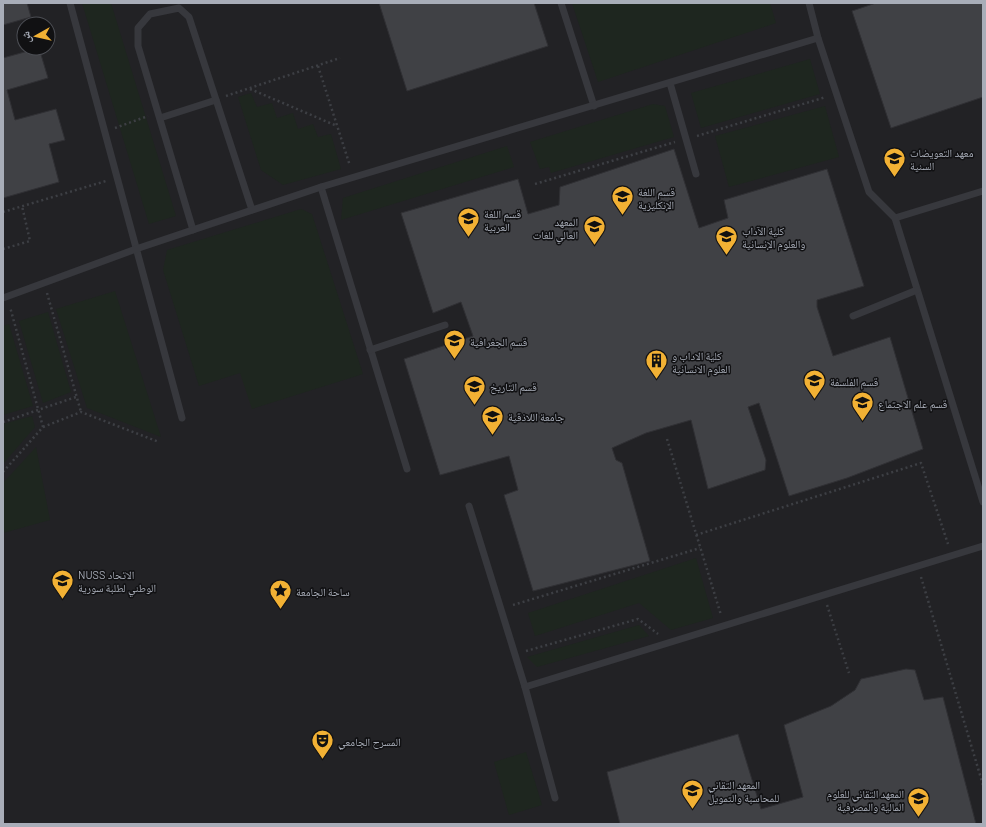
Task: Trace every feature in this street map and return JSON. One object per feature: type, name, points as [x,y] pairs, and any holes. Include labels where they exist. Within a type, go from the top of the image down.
[{"type":"lane","points":[[70,3],[182,418]]},
{"type":"lane","points":[[561,3],[594,106]]},
{"type":"lane","points":[[809,3],[818,38],[869,192],[895,218],[983,502]]},
{"type":"lane","points":[[193,230],[138,46],[138,28],[150,14],[179,8],[189,17],[252,210]]},
{"type":"lane","points":[[5,298],[136,249],[321,187],[818,38]]},
{"type":"lane","points":[[670,83],[696,174]]},
{"type":"lane","points":[[159,115],[216,100]]},
{"type":"lane","points":[[321,187],[407,469]]},
{"type":"lane","points":[[895,218],[983,191]]},
{"type":"lane","points":[[853,316],[917,290]]},
{"type":"lane","points":[[370,350],[445,325]]},
{"type":"lane","points":[[469,506],[525,687],[555,798]]},
{"type":"lane","points":[[525,687],[983,546]]},
{"type":"path","points":[[216,100],[340,58]]},
{"type":"path","points":[[318,66],[354,178]]},
{"type":"path","points":[[250,89],[337,126]]},
{"type":"path","points":[[105,131],[159,115]]},
{"type":"path","points":[[3,212],[117,178]]},
{"type":"path","points":[[3,249],[30,241],[22,206]]},
{"type":"path","points":[[44,283],[81,412]]},
{"type":"path","points":[[5,298],[43,427]]},
{"type":"path","points":[[3,422],[76,396]]},
{"type":"path","points":[[3,472],[43,427],[81,412],[159,442]]},
{"type":"path","points":[[667,439],[724,626]]},
{"type":"path","points":[[696,535],[921,463],[952,556]]},
{"type":"path","points":[[501,608],[700,548]]},
{"type":"path","points":[[918,566],[983,785]]},
{"type":"path","points":[[824,595],[849,673]]},
{"type":"path","points":[[514,654],[638,619],[669,643]]},
{"type":"shaded area","name":"جامعة اللاذقية","points":[[3,3],[983,3],[983,824],[3,824]]},
{"type":"shaded area","points":[[82,3],[111,3],[176,216],[149,224]]},
{"type":"shaded area","points":[[572,3],[770,3],[776,23],[598,82]]},
{"type":"shaded area","points":[[810,59],[820,94],[701,128],[691,93]]},
{"type":"shaded area","points":[[251,93],[257,107],[272,103],[277,118],[293,113],[298,129],[313,124],[318,137],[331,134],[341,169],[283,185],[261,170],[238,97]]},
{"type":"shaded area","points":[[653,104],[665,106],[674,137],[551,173],[549,167],[540,169],[530,142]]},
{"type":"shaded area","points":[[825,106],[839,157],[729,187],[715,136]]},
{"type":"shaded area","points":[[507,146],[514,167],[341,220],[343,198]]},
{"type":"shaded area","points":[[301,209],[312,214],[363,374],[252,409],[240,373],[199,386],[163,270],[167,250]]},
{"type":"shaded area","points":[[115,291],[161,437],[87,408],[56,309]]},
{"type":"shaded area","points":[[48,312],[71,392],[43,403],[19,321]]},
{"type":"shaded area","points":[[9,324],[33,406],[3,415],[3,326]]},
{"type":"shaded area","points":[[32,416],[35,427],[3,464],[3,424]]},
{"type":"shaded area","points":[[36,447],[50,520],[3,533],[3,483]]},
{"type":"shaded area","points":[[696,558],[713,618],[671,630],[639,603],[535,636],[528,613]]},
{"type":"shaded area","points":[[639,625],[649,636],[537,667],[527,657]]},
{"type":"shaded area","points":[[526,752],[542,805],[509,815],[494,762]]},
{"type":"building","points":[[3,3],[27,3],[31,16],[16,16],[16,21],[3,25]]},
{"type":"building","points":[[379,3],[534,3],[548,46],[407,91]]},
{"type":"building","points":[[876,3],[983,3],[983,97],[891,128],[852,11]]},
{"type":"building","points":[[16,54],[16,56],[41,56],[48,78],[7,90],[15,120],[56,109],[65,140],[49,144],[59,182],[3,198],[3,58]]},
{"type":"building","name":"كلية الاداب و العلوم الانسانية","points":[[674,149],[699,228],[728,218],[724,200],[827,169],[864,286],[817,300],[817,307],[833,356],[890,337],[923,449],[847,478],[789,496],[759,403],[748,407],[766,460],[765,470],[708,489],[691,420],[646,433],[612,448],[616,460],[622,463],[650,561],[533,591],[504,495],[518,490],[509,456],[440,475],[404,359],[473,336],[461,302],[433,313],[401,213],[518,179],[528,214],[559,205],[560,187]]},
{"type":"building","points":[[906,669],[915,670],[924,700],[943,697],[976,824],[620,824],[607,772],[738,734],[761,809],[803,797],[784,725],[831,706],[855,690],[861,679]]},
{"type":"place","name":"معهد التعويضات السنية","points":[[894,178]]},
{"type":"place","name":"قسم اللغة الإنكليزية","points":[[623,216]]},
{"type":"place","name":"قسم اللغة العربية","points":[[469,238]]},
{"type":"place","name":"المعهد العالي للغات","points":[[594,246]]},
{"type":"place","name":"كلية الآداب والعلوم الإنسانية","points":[[726,256]]},
{"type":"place","name":"قسم الجغرافية","points":[[454,360]]},
{"type":"place","name":"كلية الاداب و العلوم الانسانية","points":[[657,380]]},
{"type":"place","name":"قسم الفلسفة","points":[[815,400]]},
{"type":"place","name":"قسم التاريخ","points":[[475,406]]},
{"type":"place","name":"قسم علم الاجتماع","points":[[863,422]]},
{"type":"place","name":"جامعة اللاذقية","points":[[493,436]]},
{"type":"place","name":"NUSS الاتحاد الوطني لطلبة سورية","points":[[62,600]]},
{"type":"place","name":"ساحة الجامعة","points":[[281,610]]},
{"type":"place","name":"المسرح الجامعي","points":[[323,760]]},
{"type":"place","name":"المعهد التقاني للمحاسبة والتمويل","points":[[693,810]]},
{"type":"place","name":"المعهد التقاني للعلوم المالية والمصرفية","points":[[919,818]]}]
